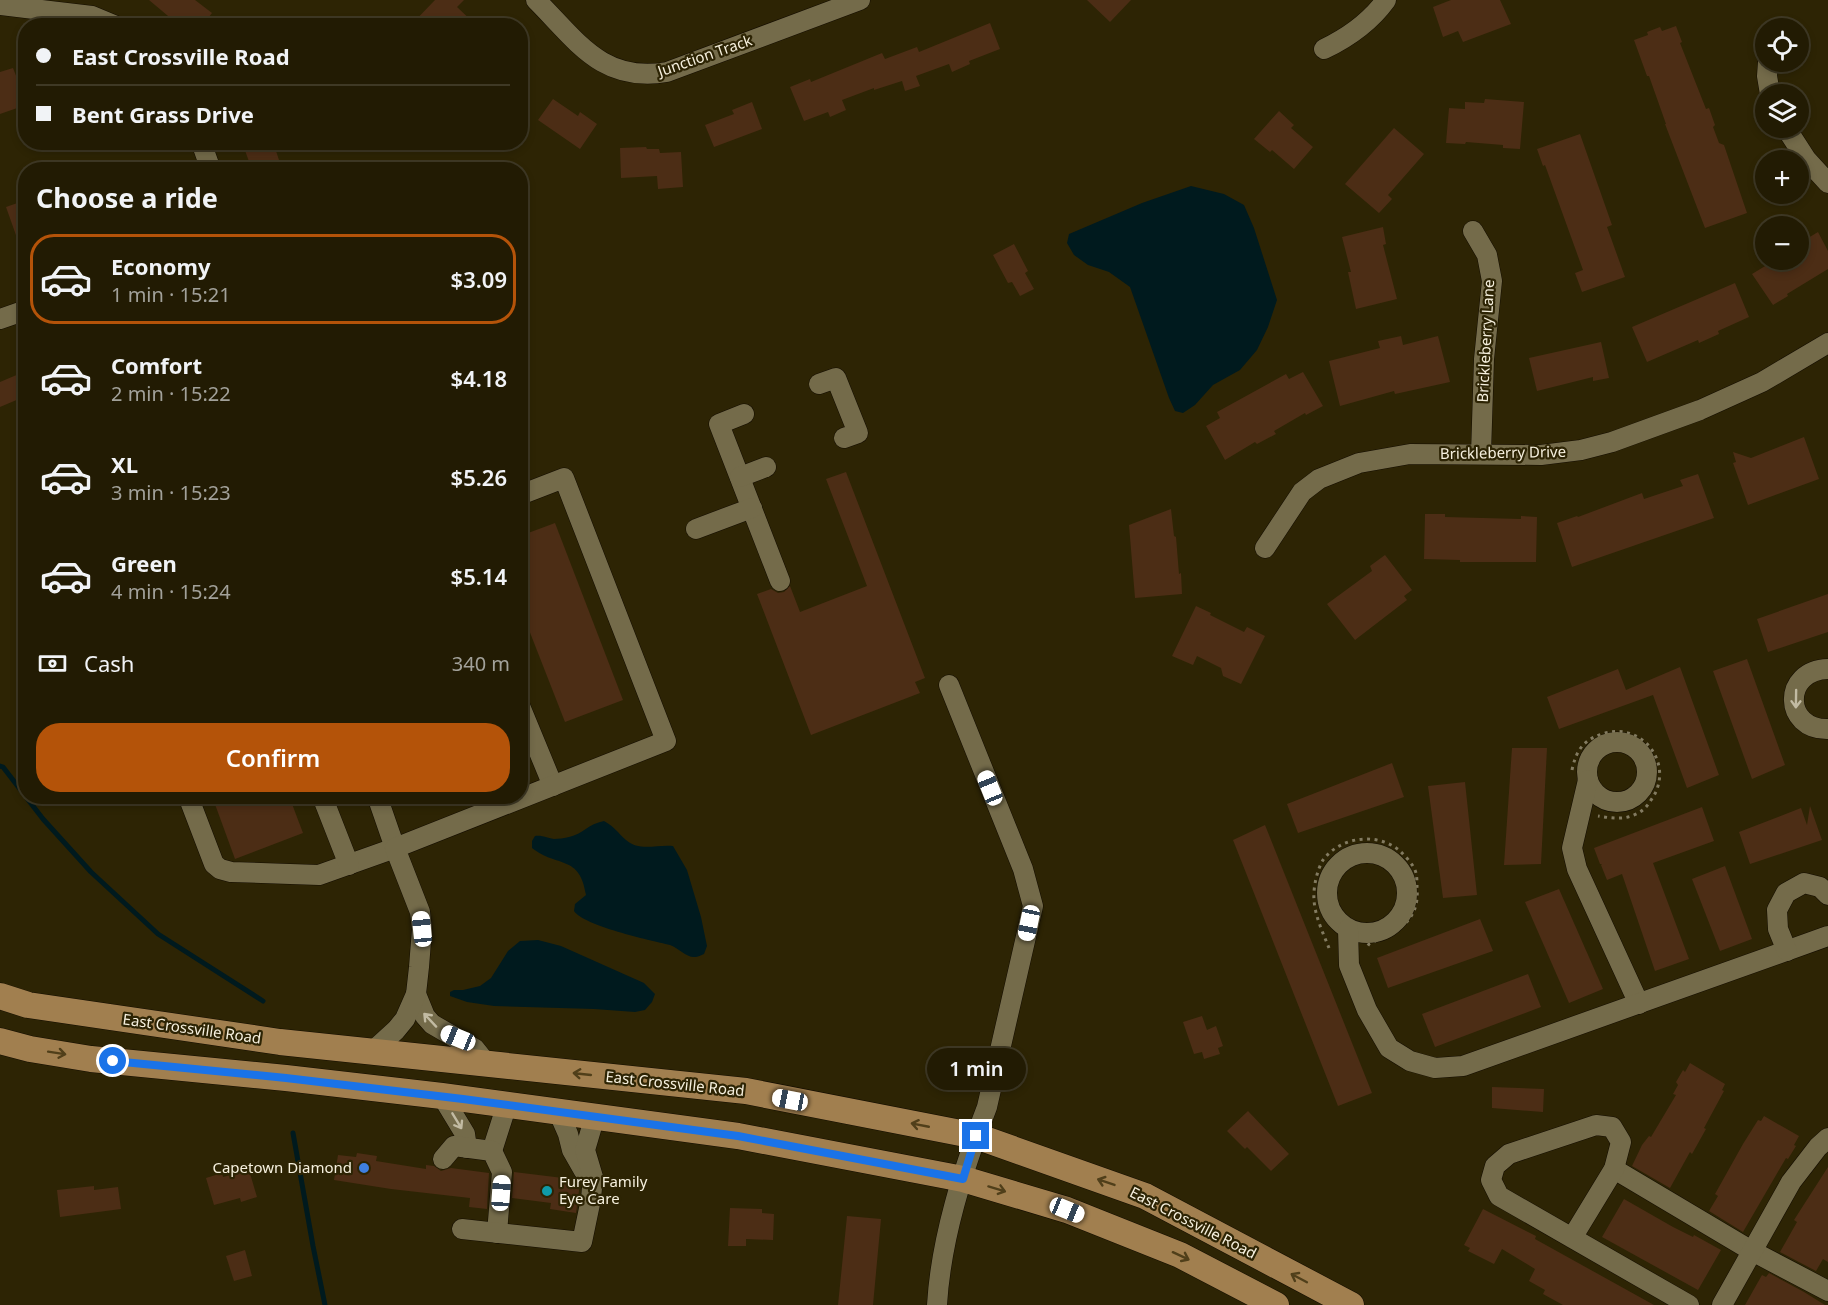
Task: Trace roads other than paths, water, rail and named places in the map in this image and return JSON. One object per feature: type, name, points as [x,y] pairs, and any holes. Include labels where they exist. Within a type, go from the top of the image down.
[{"type":"main road","name":"East Crossville Road","points":[[0,996],[28,1005],[280,1042],[746,1091],[976,1136],[1145,1196],[1351,1305]]},
{"type":"main road","points":[[0,1041],[30,1049],[91,1059],[442,1096],[738,1136],[963,1179],[1067,1210],[1170,1251],[1276,1305]]},
{"type":"street","name":"Junction Track","points":[[536,0],[601,62],[616,70],[650,75],[667,72],[860,0]]},
{"type":"street","points":[[1324,49],[1347,38],[1367,22],[1386,0]]},
{"type":"street","points":[[0,5],[97,18]]},
{"type":"street","points":[[1792,138],[1806,159],[1828,183]]},
{"type":"street","name":"Brickleberry Lane","points":[[1473,231],[1486,255],[1492,281],[1484,359],[1481,454]]},
{"type":"street","points":[[0,319],[18,313]]},
{"type":"street","name":"Brickleberry Drive","points":[[1264,548],[1302,492],[1319,479],[1359,463],[1410,454],[1541,455],[1581,450],[1612,442],[1700,410],[1762,382],[1828,343]]},
{"type":"street","points":[[819,384],[836,378],[858,434],[844,438]]},
{"type":"street","points":[[744,414],[719,424],[780,581]]},
{"type":"street","points":[[740,477],[766,466]]},
{"type":"street","points":[[528,492],[564,478],[666,741],[553,786],[528,793]]},
{"type":"street","points":[[696,529],[752,508]]},
{"type":"street","points":[[1828,669],[1816,670],[1806,675],[1798,683],[1794,693],[1794,703],[1802,720],[1810,726],[1828,729]]},
{"type":"street","points":[[937,1305],[939,1277],[953,1213],[987,1107],[1033,906],[1023,869],[949,685]]},
{"type":"street","points":[[528,725],[553,786]]},
{"type":"street","points":[[1580,775],[1572,848],[1577,869],[1639,1004]]},
{"type":"street","points":[[191,804],[214,864],[220,869],[231,872],[320,875],[395,848],[494,804]]},
{"type":"street","points":[[325,804],[349,865]]},
{"type":"street","points":[[373,1052],[405,1019],[416,994],[422,929],[420,912],[379,804]]},
{"type":"street","points":[[1376,853],[1386,857],[1395,863],[1406,881],[1407,892],[1402,912],[1388,927],[1378,931],[1358,932],[1348,929],[1339,923],[1328,905],[1327,884],[1330,873],[1345,858],[1355,854],[1376,853]]},
{"type":"street","points":[[1787,951],[1778,929],[1777,910],[1786,893],[1804,883],[1820,887],[1828,895]]},
{"type":"street","points":[[1348,929],[1349,965],[1367,1010],[1389,1048],[1410,1061],[1435,1068],[1463,1066],[1828,936]]},
{"type":"street","points":[[416,994],[425,1016],[432,1024],[475,1049],[487,1064]]},
{"type":"street","points":[[442,1096],[465,1134],[467,1148]]},
{"type":"street","points":[[497,1233],[502,1172],[492,1151],[507,1104]]},
{"type":"street","points":[[558,1111],[572,1150],[591,1184]]},
{"type":"street","points":[[462,1229],[582,1242],[593,1177],[585,1150],[595,1116]]},
{"type":"street","points":[[1572,1238],[1614,1169],[1621,1142],[1612,1127],[1596,1125],[1509,1154],[1495,1166],[1491,1180],[1499,1196],[1572,1238],[1689,1305]]},
{"type":"street","points":[[1722,1305],[1791,1182],[1828,1138]]},
{"type":"street","points":[[443,1160],[454,1146],[492,1151]]},
{"type":"street","points":[[1614,1169],[1752,1251],[1828,1290]]},
{"type":"water","points":[[1191,186],[1224,194],[1244,205],[1254,228],[1277,300],[1257,350],[1240,370],[1213,385],[1195,405],[1183,413],[1175,411],[1169,398],[1130,287],[1109,272],[1088,265],[1074,255],[1067,243],[1069,234],[1142,203]]},
{"type":"water","points":[[604,821],[631,844],[649,847],[673,846],[687,870],[701,917],[707,946],[704,954],[692,957],[670,945],[590,922],[574,911],[575,904],[586,895],[579,873],[573,867],[532,848],[532,841],[535,836],[554,839],[569,837]]},
{"type":"water","points":[[538,940],[561,946],[644,983],[655,994],[652,1002],[645,1010],[635,1012],[494,1006],[467,1002],[450,996],[450,992],[454,990],[480,986],[491,978],[508,951],[520,941]]},
{"type":"waterway","points":[[0,766],[18,786]]},
{"type":"waterway","points":[[31,804],[91,872],[158,934],[263,1001]]},
{"type":"waterway","points":[[293,1133],[325,1305]]},
{"type":"place","name":"Capetown Diamond","points":[[364,1168]]},
{"type":"place","name":"Furey Family Eye Care","points":[[547,1191]]}]
